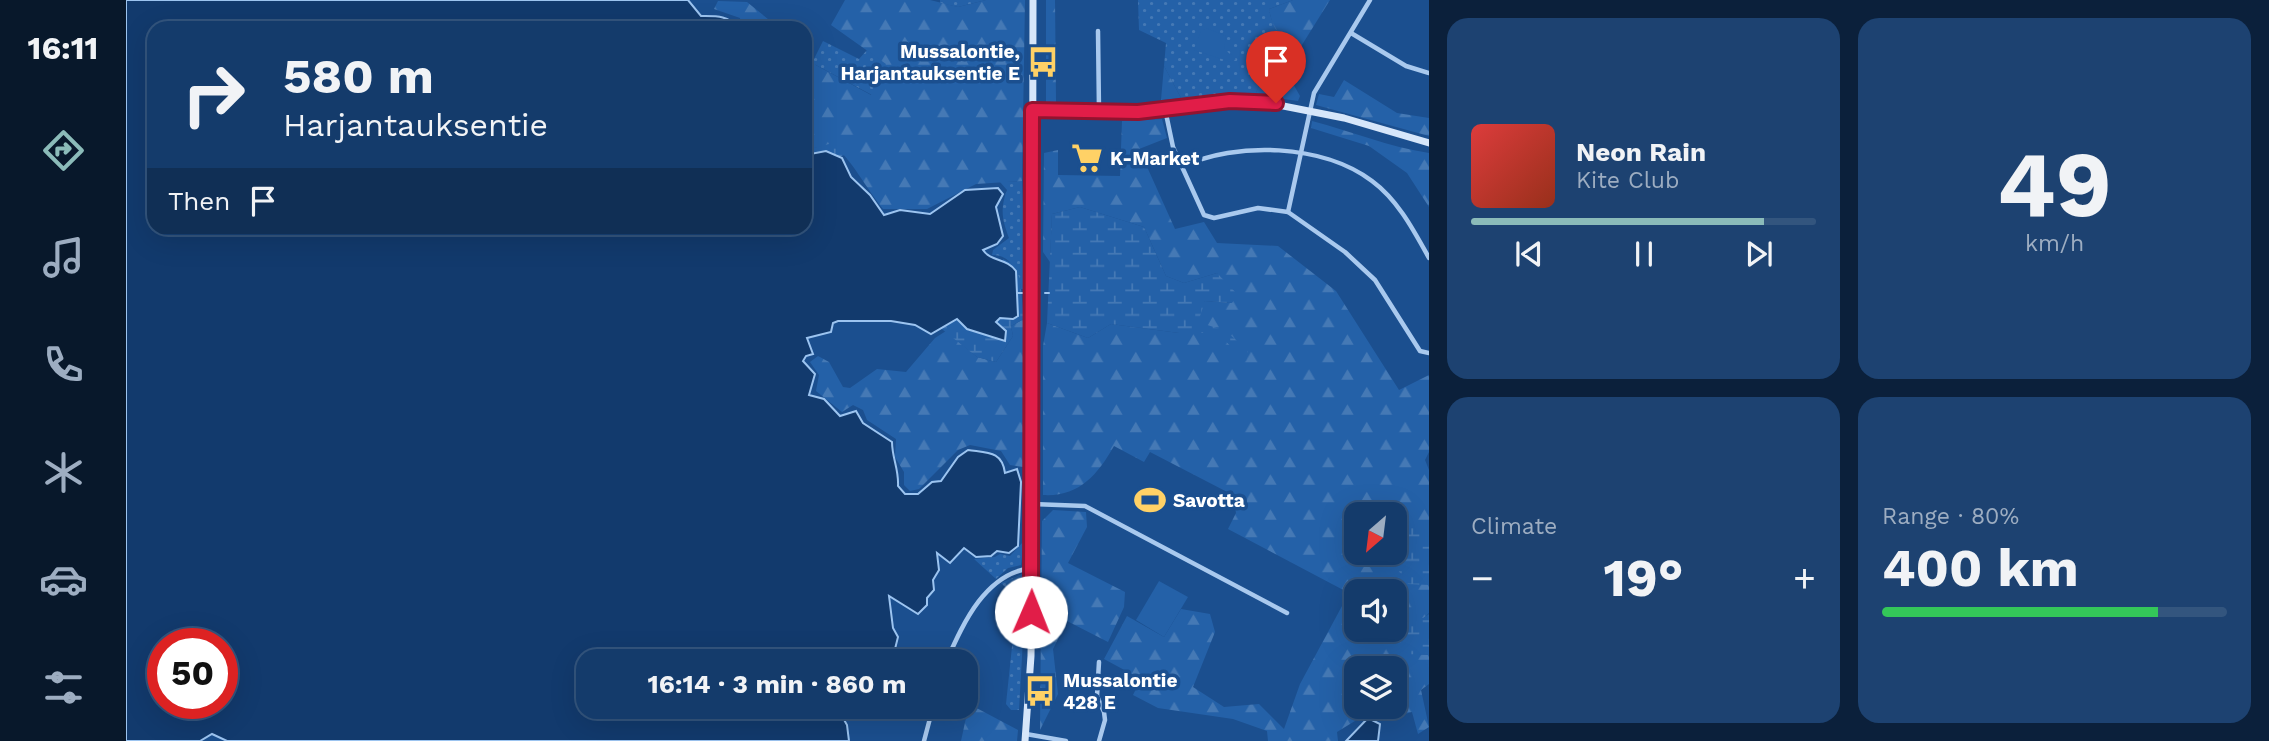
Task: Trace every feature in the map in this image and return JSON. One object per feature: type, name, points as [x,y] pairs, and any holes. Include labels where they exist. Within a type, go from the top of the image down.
[{"type":"main road","points":[[1025,738],[1032,568],[1033,0]]},
{"type":"main road","points":[[1032,110],[1165,109],[1230,101],[1258,101],[1310,110],[1429,143]]},
{"type":"street","points":[[1288,212],[1314,93],[1370,0]]},
{"type":"street","points":[[1098,31],[1098,111]]},
{"type":"street","points":[[1350,33],[1406,66],[1429,73]]},
{"type":"street","points":[[1165,109],[1168,131],[1182,167],[1200,209],[1209,218],[1244,209],[1288,212],[1363,267],[1375,279],[1420,351],[1429,353]]},
{"type":"street","points":[[1182,167],[1215,154],[1242,150],[1301,155],[1343,166],[1372,181],[1402,213],[1429,258]]},
{"type":"street","points":[[1032,504],[1085,506],[1287,613]]},
{"type":"street","points":[[952,649],[972,609],[1010,573],[1032,568]]},
{"type":"street","points":[[1099,662],[1097,696],[1105,720],[1099,741]]},
{"type":"street","points":[[924,741],[930,719]]},
{"type":"street","points":[[1025,738],[1066,741]]},
{"type":"green space","points":[[845,0],[930,0],[958,7],[986,0],[1025,0],[1022,181],[976,184],[927,209],[883,209],[853,166],[833,144],[812,148],[812,63],[871,95],[886,64],[831,25]]},
{"type":"green space","points":[[940,0],[986,0],[958,7],[940,3]]},
{"type":"green space","points":[[1046,0],[1055,0],[1056,102],[1046,102]]},
{"type":"green space","points":[[1138,0],[1293,0],[1269,9],[1274,26],[1299,64],[1285,76],[1263,77],[1255,95],[1181,98],[1164,66],[1166,43],[1139,30]]},
{"type":"green space","points":[[1293,0],[1330,0],[1295,56],[1277,30],[1269,9]]},
{"type":"green space","points":[[718,1],[747,2],[770,21],[741,21],[740,18],[714,9]]},
{"type":"green space","points":[[1206,28],[1226,36],[1224,49],[1236,59],[1231,62],[1194,50],[1201,31]]},
{"type":"green space","points":[[823,41],[859,59],[867,50],[887,64],[872,95],[812,63]]},
{"type":"green space","points":[[1299,64],[1292,82],[1300,96],[1298,101],[1255,95],[1263,77],[1285,76]]},
{"type":"green space","points":[[1164,66],[1181,98],[1161,100]]},
{"type":"green space","points":[[1344,80],[1397,113],[1429,118],[1429,136],[1316,105],[1319,94],[1334,97]]},
{"type":"green space","points":[[1162,119],[1167,138],[1139,149],[1175,229],[1204,222],[1217,243],[1278,246],[1336,291],[1399,390],[1429,375],[1429,452],[1425,460],[1429,470],[1429,613],[1407,653],[1429,655],[1429,684],[1421,690],[1429,727],[1418,734],[1412,712],[1407,713],[1407,656],[1344,656],[1344,719],[1358,719],[1337,732],[1338,741],[1268,741],[1267,731],[1233,719],[1158,708],[1133,695],[1141,679],[1104,659],[1127,616],[1164,637],[1181,609],[1210,614],[1215,632],[1193,687],[1224,707],[1259,704],[1284,729],[1300,684],[1344,602],[1344,642],[1407,642],[1407,579],[1344,579],[1344,590],[1228,529],[1236,513],[1233,495],[1150,452],[1144,462],[1114,446],[1101,467],[1085,482],[1066,492],[1043,495],[1043,346],[1047,323],[1088,338],[1111,324],[1179,333],[1205,301],[1232,303],[1217,273],[1184,283],[1166,276],[1144,227],[1080,207],[1052,214],[1050,262],[1043,252],[1044,153],[1058,150],[1058,175],[1120,176],[1122,121]]},
{"type":"green space","points":[[1312,121],[1429,153],[1429,207],[1407,173],[1369,146],[1311,128]]},
{"type":"green space","points":[[833,143],[845,155],[821,162],[812,161],[812,148]]},
{"type":"green space","points":[[1022,181],[1026,289],[1021,289],[1016,271],[1009,261],[992,255],[993,250],[1009,238],[1003,214],[1007,190],[1000,182]]},
{"type":"green space","points":[[1080,207],[1144,227],[1166,276],[1184,283],[1217,273],[1238,295],[1232,303],[1205,301],[1198,322],[1226,331],[1248,351],[1246,361],[1217,333],[1179,333],[1111,324],[1088,338],[1047,323],[1052,214]]},
{"type":"green space","points":[[1003,259],[1013,264],[1020,279],[1024,319],[1011,326],[1013,336],[996,362],[977,357],[938,326],[1011,296]]},
{"type":"green space","points":[[1024,319],[1023,467],[1010,465],[1001,451],[970,445],[958,450],[919,489],[910,491],[904,485],[904,472],[895,457],[896,439],[867,420],[863,410],[853,405],[842,412],[816,391],[819,375],[810,362],[818,356],[829,362],[843,387],[850,388],[877,369],[906,372],[935,338],[946,331],[977,357],[996,362],[1013,336],[1011,326]]},
{"type":"green space","points":[[1053,510],[1086,512],[1087,527],[1068,563],[1125,592],[1124,607],[1108,642],[1067,621],[1053,649],[1058,694],[1040,730],[1042,521]]},
{"type":"green space","points":[[1412,522],[1429,546],[1429,585],[1408,584],[1399,571],[1400,565],[1407,565],[1407,523]]},
{"type":"green space","points":[[1024,541],[1021,565],[1008,568],[996,579],[974,559],[1000,554],[1010,556]]},
{"type":"green space","points":[[1022,574],[1024,621],[1019,710],[1011,710],[1006,704],[1015,618],[1012,594],[1001,583]]},
{"type":"green space","points":[[1159,581],[1188,597],[1164,637],[1136,620]]},
{"type":"green space","points":[[1429,614],[1429,655],[1407,654],[1401,642],[1407,642],[1407,617],[1423,618]]},
{"type":"green space","points":[[978,709],[1018,730],[1017,741],[961,741],[966,719],[978,719]]},
{"type":"shaded area","points":[[126,0],[688,0],[701,16],[717,16],[730,21],[147,21],[147,235],[812,235],[812,154],[826,151],[842,158],[851,177],[870,195],[884,215],[900,210],[930,214],[965,190],[998,188],[1003,194],[996,207],[1003,236],[997,244],[983,250],[990,257],[1008,264],[1016,271],[1018,316],[1013,319],[1000,318],[996,322],[1006,331],[1005,341],[967,329],[957,319],[931,334],[915,325],[891,321],[838,321],[833,323],[831,332],[807,338],[813,354],[806,356],[803,361],[815,374],[809,395],[824,399],[840,416],[856,411],[863,423],[892,442],[898,486],[905,494],[918,494],[932,482],[941,481],[958,457],[968,450],[993,454],[1001,461],[1005,473],[1017,469],[1021,482],[1018,546],[1009,553],[997,551],[991,556],[976,557],[964,548],[950,563],[937,553],[939,570],[933,580],[934,590],[927,598],[927,605],[918,614],[889,596],[893,628],[898,637],[895,649],[576,649],[576,719],[844,719],[849,741],[227,741],[212,734],[200,741],[126,741]]},
{"type":"shaded area","points":[[1367,719],[1380,724],[1378,741],[1346,741]]},
{"type":"waterway","points":[[1017,293],[1027,293]]},
{"type":"place","name":"Mussalontie, Harjantauksentie E","points":[[1043,62]]},
{"type":"place","name":"K-Market","points":[[1087,158]]},
{"type":"place","name":"Savotta","points":[[1150,500]]},
{"type":"place","name":"Mussalontie 428 E","points":[[1040,691]]},
{"type":"route","points":[[1031,612],[1032,110],[1138,112],[1230,101],[1276,103]]}]
